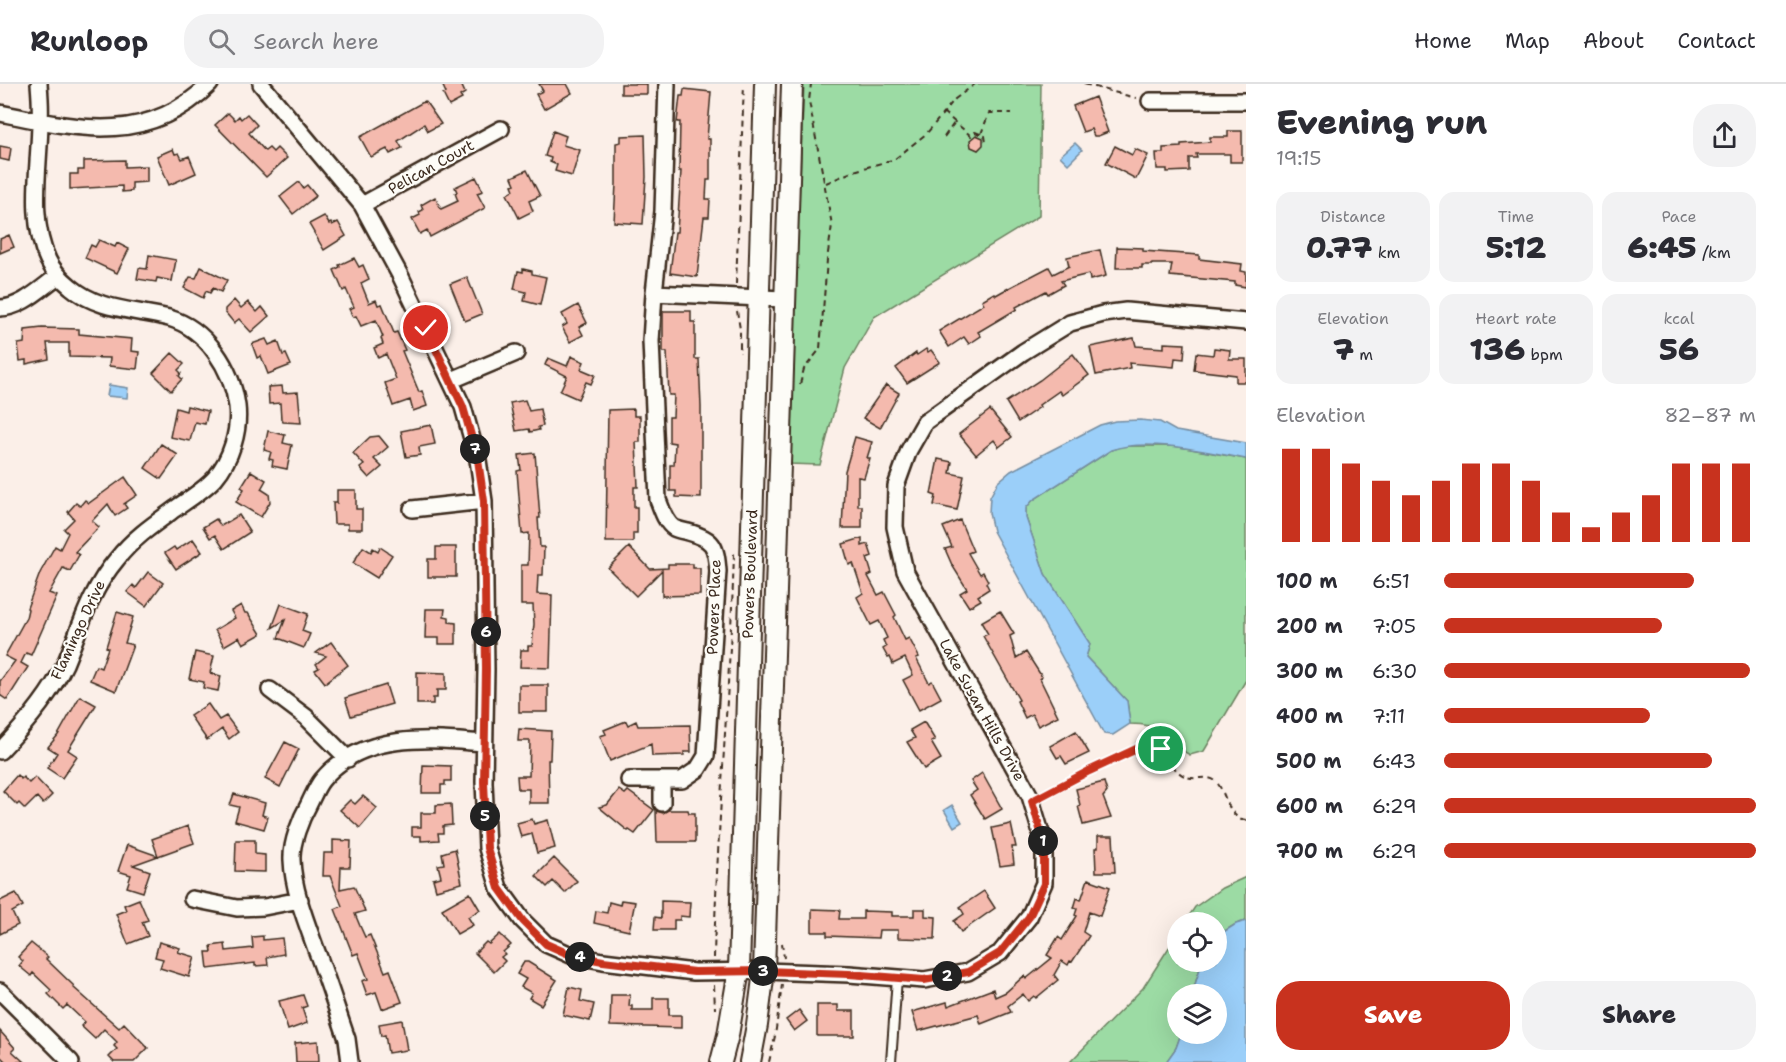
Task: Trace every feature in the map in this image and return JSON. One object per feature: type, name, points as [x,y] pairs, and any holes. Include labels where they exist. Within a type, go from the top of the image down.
[{"type":"main road","name":"Powers Boulevard","points":[[721,1062],[739,970],[765,84]]},
{"type":"main road","name":"Powers Boulevard","points":[[750,1062],[764,971],[792,84]]},
{"type":"street","name":"Flamingo Drive","points":[[0,751],[43,700],[64,665],[99,581],[118,556],[144,531],[192,498],[214,479],[230,455],[236,434],[238,412],[235,391],[226,369],[212,346],[193,330],[171,319],[108,308],[83,297],[58,276],[48,260],[39,229],[39,84]]},
{"type":"street","points":[[0,113],[95,130],[116,129],[154,120],[180,107],[210,84]]},
{"type":"street","name":"Lake Susan Hills Drive","points":[[261,84],[362,205],[401,277],[463,407],[478,460],[484,501],[486,669],[484,782],[487,848],[499,888],[523,921],[546,944],[571,955],[614,963],[694,972],[739,970],[924,980],[968,972],[1000,953],[1029,917],[1044,884],[1044,843],[1032,801],[905,571],[895,527],[896,486],[909,450],[925,422],[1023,352],[1070,323],[1103,314],[1126,311],[1246,322]]},
{"type":"street","name":"Powers Place","points":[[629,780],[682,780],[698,769],[706,756],[718,571],[717,553],[711,541],[674,528],[664,516],[658,500],[651,341],[663,212],[667,84]]},
{"type":"street","points":[[1150,101],[1246,100]]},
{"type":"street","name":"Pelican Court","points":[[362,205],[501,129]]},
{"type":"street","points":[[0,308],[25,300],[58,276]]},
{"type":"street","points":[[654,293],[784,299]]},
{"type":"street","points":[[452,381],[516,353]]},
{"type":"street","points":[[412,509],[484,501]]},
{"type":"street","points":[[270,690],[306,717],[348,759]]},
{"type":"street","points":[[350,1062],[347,1039],[300,900],[292,859],[300,820],[322,780],[360,751],[384,743],[448,740],[484,743]]},
{"type":"street","points":[[662,780],[662,803]]},
{"type":"street","points":[[192,899],[237,908],[264,907],[300,900]]},
{"type":"street","points":[[0,991],[71,1062]]},
{"type":"lane","points":[[891,1062],[897,978]]},
{"type":"path","points":[[799,385],[804,369],[820,349],[832,225],[809,101],[810,84]]},
{"type":"path","points":[[826,183],[854,171],[895,159],[927,133],[955,99],[975,84]]},
{"type":"path","points":[[1084,84],[1150,101]]},
{"type":"path","points":[[943,112],[971,136],[975,132],[985,136],[987,143]]},
{"type":"path","points":[[981,134],[989,113],[1012,113]]},
{"type":"path","points":[[944,137],[955,122]]},
{"type":"path","points":[[1032,801],[1089,771],[1143,746],[1151,745],[1161,749],[1168,756],[1176,771],[1181,774],[1195,778],[1212,778],[1217,781],[1231,810],[1241,819],[1246,820]]},
{"type":"path","points":[[769,1062],[775,1036],[783,972],[784,956],[780,935]]},
{"type":"green space","points":[[804,84],[1041,84],[1039,216],[874,317],[845,368],[820,465],[788,464]]},
{"type":"green space","points":[[1122,446],[1174,446],[1246,459],[1246,680],[1204,751],[1190,755],[1160,730],[1148,725],[1130,724],[1127,701],[1086,657],[1090,644],[1045,574],[1026,518],[1026,508],[1033,500],[1111,450]]},
{"type":"green space","points":[[1246,877],[1246,921],[1227,930],[1227,912],[1192,912],[1195,907],[1222,888]]},
{"type":"green space","points":[[1167,951],[1167,972],[1199,972],[1195,984],[1167,984],[1167,1044],[1177,1044],[1166,1062],[1070,1062],[1143,988]]},
{"type":"water","points":[[1075,143],[1082,150],[1068,164],[1060,156]]},
{"type":"water","points":[[109,385],[128,388],[127,398],[107,396]]},
{"type":"water","points":[[1115,421],[1160,422],[1176,431],[1246,443],[1246,459],[1160,445],[1126,446],[1111,450],[1033,500],[1026,508],[1026,518],[1045,574],[1090,644],[1086,657],[1127,701],[1130,724],[1113,735],[1104,734],[993,531],[989,513],[990,497],[998,482],[1011,471],[1100,425]]},
{"type":"water","points":[[952,805],[962,822],[954,827],[944,810]]},
{"type":"water","points":[[1246,921],[1246,1062],[1166,1062],[1177,1044],[1227,1044],[1227,984],[1195,984],[1199,972],[1227,972],[1227,930]]},
{"type":"building","points":[[442,84],[461,84],[465,93],[460,96],[462,99],[449,106],[443,94],[446,93]]},
{"type":"building","points":[[539,84],[567,84],[572,93],[544,109],[536,94],[543,91]]},
{"type":"building","points":[[621,84],[647,84],[647,94],[621,94]]},
{"type":"building","points":[[684,89],[711,92],[707,139],[710,139],[710,180],[707,180],[706,199],[710,199],[709,217],[704,217],[697,277],[670,273],[675,232],[677,232],[681,171],[679,171],[680,122],[677,122],[680,96],[683,96]]},
{"type":"building","points":[[1095,97],[1108,132],[1098,136],[1094,136],[1091,129],[1083,132],[1073,106]]},
{"type":"building","points":[[425,101],[441,124],[428,131],[424,124],[398,141],[402,148],[390,154],[387,149],[371,157],[360,137]]},
{"type":"building","points":[[228,113],[235,120],[247,114],[257,125],[249,133],[265,151],[269,148],[273,152],[277,148],[287,158],[266,177],[215,125]]},
{"type":"building","points":[[553,131],[566,136],[563,145],[580,150],[572,176],[555,171],[557,165],[550,162],[551,158],[545,156]]},
{"type":"building","points":[[1228,131],[1242,131],[1242,162],[1230,162],[1230,154],[1196,154],[1197,158],[1189,158],[1189,171],[1167,172],[1167,169],[1157,169],[1156,153],[1163,153],[1163,148],[1210,142],[1210,137],[1228,137]]},
{"type":"building","points":[[645,135],[646,177],[643,224],[614,222],[616,143],[621,142],[621,136]]},
{"type":"building","points":[[976,135],[983,138],[983,145],[978,150],[971,147],[970,140]]},
{"type":"building","points":[[0,146],[11,148],[9,161],[0,159]]},
{"type":"building","points":[[1115,146],[1132,155],[1135,149],[1148,155],[1136,179],[1106,163]]},
{"type":"building","points":[[173,149],[175,154],[179,153],[182,159],[189,156],[196,173],[169,185],[157,156]]},
{"type":"building","points":[[125,160],[125,167],[147,166],[147,182],[132,183],[132,191],[122,192],[122,186],[70,189],[70,174],[78,174],[78,170],[84,170],[84,161]]},
{"type":"building","points":[[527,170],[540,196],[529,201],[533,211],[519,218],[507,194],[514,190],[512,185],[515,184],[512,177]]},
{"type":"building","points":[[476,177],[483,191],[477,193],[485,208],[430,237],[427,230],[420,234],[412,219],[420,215],[419,212],[423,210],[421,205],[435,197],[441,209],[458,201],[455,187]]},
{"type":"building","points":[[299,182],[303,188],[307,185],[316,196],[293,214],[280,197]]},
{"type":"building","points":[[324,216],[329,224],[338,222],[346,236],[324,250],[309,224]]},
{"type":"building","points":[[9,235],[14,247],[0,253],[0,239]]},
{"type":"building","points":[[99,240],[115,247],[117,243],[129,249],[117,273],[85,258],[91,245],[95,247]]},
{"type":"building","points":[[1117,247],[1199,255],[1199,259],[1242,264],[1241,271],[1246,272],[1246,287],[1235,285],[1235,282],[1170,276],[1172,264],[1142,265],[1142,268],[1116,268]]},
{"type":"building","points":[[1100,250],[1106,276],[1090,280],[1089,274],[1061,281],[1064,285],[1048,294],[1046,291],[1016,307],[1017,309],[978,332],[981,336],[969,344],[964,337],[949,347],[939,331],[984,304],[982,300],[994,293],[996,295],[1049,267],[1053,274],[1069,266],[1067,257]]},
{"type":"building","points":[[149,255],[176,260],[172,281],[157,278],[156,282],[137,279],[139,268],[147,269]]},
{"type":"building","points":[[354,258],[359,267],[363,265],[369,279],[361,283],[369,303],[376,300],[378,305],[382,304],[394,333],[397,332],[405,350],[402,351],[427,406],[413,411],[410,400],[393,406],[385,383],[396,379],[386,354],[378,358],[374,348],[383,344],[381,338],[383,337],[376,320],[361,326],[356,316],[353,317],[349,309],[354,307],[346,289],[343,291],[334,270]]},
{"type":"building","points":[[201,267],[227,280],[221,292],[213,288],[210,293],[206,291],[203,298],[184,288],[190,277],[196,278]]},
{"type":"building","points":[[523,269],[546,277],[540,305],[524,301],[526,292],[514,289],[518,271],[523,272]]},
{"type":"building","points":[[467,277],[482,314],[465,321],[450,284]]},
{"type":"building","points":[[234,300],[241,308],[248,302],[257,312],[262,307],[269,316],[251,332],[239,319],[234,323],[225,312]]},
{"type":"building","points":[[578,305],[587,323],[579,327],[583,335],[570,342],[562,327],[567,324],[562,314]]},
{"type":"building","points":[[663,311],[691,311],[691,322],[695,322],[695,359],[699,359],[701,407],[701,498],[676,497],[676,491],[670,491],[670,465],[674,465],[675,443],[669,442],[669,417],[673,417],[674,395],[669,395],[667,352],[663,352]]},
{"type":"building","points":[[79,329],[79,334],[132,339],[131,351],[139,352],[137,369],[109,366],[110,358],[69,357],[69,343],[47,343],[49,359],[26,364],[26,360],[20,361],[18,344],[24,343],[25,330]]},
{"type":"building","points":[[1134,338],[1136,346],[1164,348],[1164,343],[1185,344],[1184,359],[1175,358],[1174,367],[1129,363],[1130,368],[1096,375],[1090,347]]},
{"type":"building","points":[[266,339],[269,345],[278,341],[283,355],[286,354],[291,365],[268,374],[261,356],[257,358],[252,344]]},
{"type":"building","points":[[1214,348],[1230,350],[1229,359],[1246,359],[1246,382],[1236,382],[1236,375],[1194,370],[1196,353],[1213,355]]},
{"type":"building","points":[[926,349],[928,352],[931,350],[940,362],[907,383],[896,368],[916,353],[917,355]]},
{"type":"building","points":[[172,353],[184,364],[178,370],[182,379],[171,391],[153,373]]},
{"type":"building","points":[[1073,354],[1089,375],[1062,395],[1059,391],[1018,422],[1006,402],[1040,380]]},
{"type":"building","points":[[571,356],[584,362],[581,369],[595,375],[591,384],[586,382],[578,399],[560,391],[567,376],[545,365],[548,358],[567,366]]},
{"type":"building","points":[[886,385],[899,393],[880,428],[863,418]]},
{"type":"building","points":[[282,386],[283,393],[298,392],[301,423],[283,422],[280,403],[269,404],[268,387]]},
{"type":"building","points":[[525,400],[529,411],[540,409],[543,426],[538,427],[539,430],[516,431],[510,403]]},
{"type":"building","points":[[187,406],[208,411],[205,424],[195,422],[190,441],[170,437],[176,408],[186,411]]},
{"type":"building","points":[[634,409],[634,416],[640,416],[640,442],[636,442],[638,487],[634,487],[637,533],[633,533],[633,542],[606,542],[608,410]]},
{"type":"building","points":[[990,410],[1012,437],[999,447],[994,440],[976,455],[959,434]]},
{"type":"building","points":[[431,425],[435,444],[419,447],[420,455],[406,457],[401,431]]},
{"type":"building","points":[[268,431],[285,435],[283,443],[292,445],[287,469],[272,466],[273,460],[269,459],[271,452],[264,450]]},
{"type":"building","points":[[379,436],[388,447],[374,459],[382,467],[369,478],[360,468],[364,465],[353,453],[370,437]]},
{"type":"building","points":[[855,437],[872,442],[864,478],[858,477],[858,506],[862,506],[862,528],[842,528],[845,471]]},
{"type":"building","points":[[161,444],[178,455],[161,479],[145,468]]},
{"type":"building","points":[[535,453],[540,547],[544,547],[543,575],[538,575],[537,594],[552,595],[550,668],[520,667],[521,650],[528,650],[528,646],[532,646],[534,624],[533,605],[521,605],[521,565],[528,565],[529,533],[522,534],[517,471],[521,470],[519,455]]},
{"type":"building","points":[[938,459],[952,462],[950,473],[964,476],[957,510],[934,505],[936,496],[931,494]]},
{"type":"building","points":[[251,471],[266,480],[261,489],[269,494],[270,502],[261,517],[236,502],[244,489],[241,487]]},
{"type":"building","points":[[125,477],[137,495],[124,504],[127,508],[115,516],[108,504],[92,521],[99,527],[75,552],[79,555],[70,571],[63,568],[49,593],[57,596],[31,655],[26,653],[21,663],[28,667],[7,700],[0,695],[0,681],[15,661],[5,656],[26,618],[27,608],[40,573],[55,546],[60,549],[68,533],[64,529],[74,519],[68,512],[76,503],[80,506],[85,500],[89,503]]},
{"type":"building","points":[[337,490],[356,490],[356,509],[362,509],[362,529],[348,529],[348,524],[334,524],[333,503],[337,503]]},
{"type":"building","points":[[239,515],[250,532],[224,549],[215,535],[210,538],[203,527],[216,519],[221,526]]},
{"type":"building","points":[[960,520],[973,551],[968,553],[980,574],[983,572],[989,589],[978,596],[981,600],[969,607],[960,593],[967,589],[945,549],[952,547],[943,527]]},
{"type":"building","points":[[862,538],[862,546],[868,544],[872,556],[867,558],[872,574],[868,576],[878,595],[884,592],[905,640],[909,638],[929,683],[932,681],[941,698],[919,710],[903,680],[913,675],[905,658],[893,664],[890,657],[888,658],[883,649],[886,647],[883,640],[887,638],[879,621],[871,625],[857,597],[863,593],[853,563],[849,565],[843,544]]},
{"type":"building","points":[[193,539],[202,552],[176,569],[165,553],[174,547],[176,550]]},
{"type":"building","points":[[363,547],[371,552],[373,548],[378,551],[380,547],[392,555],[377,578],[353,563]]},
{"type":"building","points":[[436,547],[456,547],[456,577],[428,577],[428,559],[436,559]]},
{"type":"building","points":[[629,547],[650,569],[668,568],[668,564],[693,564],[693,568],[700,568],[700,595],[662,596],[662,570],[636,596],[608,568]]},
{"type":"building","points":[[148,572],[163,583],[146,606],[127,592],[133,585],[136,588]]},
{"type":"building","points":[[281,604],[308,614],[302,631],[310,634],[304,648],[278,638],[285,620],[272,628]]},
{"type":"building","points":[[241,605],[261,634],[243,644],[239,637],[224,646],[215,630],[235,618],[231,611]]},
{"type":"building","points":[[426,609],[445,609],[444,616],[449,617],[449,622],[456,623],[456,644],[439,644],[439,638],[425,638]]},
{"type":"building","points":[[1000,611],[1014,634],[1010,636],[1016,658],[1026,652],[1042,677],[1040,679],[1058,716],[1038,726],[1032,714],[1025,718],[1017,701],[1019,700],[983,636],[988,634],[981,622]]},
{"type":"building","points":[[117,612],[133,617],[125,643],[133,645],[116,691],[90,680],[96,666],[101,668]]},
{"type":"building","points":[[331,642],[348,665],[325,683],[315,670],[319,668],[316,664],[326,656],[316,653]]},
{"type":"building","points":[[195,652],[214,656],[210,673],[221,676],[218,691],[203,688],[204,682],[189,679]]},
{"type":"building","points":[[417,672],[446,673],[446,690],[437,690],[437,698],[433,698],[433,704],[417,704]]},
{"type":"building","points":[[386,685],[392,704],[351,716],[345,698]]},
{"type":"building","points":[[519,685],[548,685],[548,712],[519,712]]},
{"type":"building","points":[[80,696],[96,705],[68,750],[77,756],[62,778],[47,768],[57,753],[48,747],[58,735]]},
{"type":"building","points":[[208,704],[219,720],[226,716],[238,732],[229,739],[222,729],[207,740],[190,716]]},
{"type":"building","points":[[626,721],[628,725],[636,721],[638,726],[690,725],[691,752],[684,752],[684,755],[652,756],[651,744],[610,761],[600,736],[606,734],[604,730]]},
{"type":"building","points":[[924,722],[935,740],[931,742],[941,759],[924,769],[907,742],[915,738],[910,730]]},
{"type":"building","points":[[519,729],[551,731],[550,760],[548,760],[549,803],[529,803],[529,789],[518,789],[517,776],[529,776],[530,741],[518,741]]},
{"type":"building","points":[[1076,731],[1089,753],[1066,764],[1061,756],[1057,758],[1050,746]]},
{"type":"building","points":[[285,742],[299,749],[280,787],[265,779]]},
{"type":"building","points":[[423,765],[451,766],[451,781],[445,781],[445,785],[441,785],[441,793],[422,793]]},
{"type":"building","points":[[982,773],[1002,809],[985,819],[970,795],[977,790],[971,781]]},
{"type":"building","points":[[17,775],[29,783],[35,777],[52,795],[43,804],[37,797],[25,809],[19,803],[17,805],[3,791]]},
{"type":"building","points":[[1104,782],[1107,792],[1103,797],[1111,818],[1083,825],[1076,789]]},
{"type":"building","points":[[619,790],[625,794],[628,791],[654,810],[635,834],[628,831],[599,807],[607,805]]},
{"type":"building","points":[[234,794],[265,803],[262,815],[268,817],[264,829],[235,821],[239,807],[230,805]]},
{"type":"building","points":[[363,796],[377,808],[360,828],[340,810],[350,800],[355,804]]},
{"type":"building","points":[[451,804],[452,825],[443,826],[443,833],[438,833],[439,840],[421,841],[421,836],[412,836],[412,827],[421,827],[421,813],[436,813],[436,805]]},
{"type":"building","points":[[668,810],[688,810],[689,813],[695,813],[695,842],[657,842],[656,811],[663,813]]},
{"type":"building","points":[[532,819],[534,824],[548,820],[555,848],[537,853],[532,834],[521,837],[517,823]]},
{"type":"building","points":[[1011,824],[1016,847],[1012,847],[1014,864],[1000,866],[992,828]]},
{"type":"building","points":[[188,826],[194,843],[158,856],[152,839]]},
{"type":"building","points":[[1098,836],[1113,836],[1115,872],[1096,872],[1095,848],[1098,848]]},
{"type":"building","points":[[236,840],[255,840],[255,854],[265,855],[265,872],[235,871]]},
{"type":"building","points":[[333,840],[351,841],[350,867],[341,867],[340,889],[354,886],[365,911],[355,914],[365,937],[370,935],[385,972],[390,970],[402,1002],[382,1009],[376,992],[367,995],[362,981],[368,979],[358,953],[353,955],[335,909],[342,906],[330,876],[323,876],[324,853],[333,853]]},
{"type":"building","points":[[127,845],[158,856],[133,865],[150,871],[143,892],[127,887],[131,875],[118,871]]},
{"type":"building","points":[[455,849],[462,883],[436,890],[433,879],[441,877],[438,865],[444,864],[442,853]]},
{"type":"building","points":[[554,858],[577,881],[565,893],[553,881],[547,887],[536,876]]},
{"type":"building","points":[[1088,879],[1110,887],[1100,916],[1089,912],[1083,932],[1089,936],[1072,962],[1070,961],[1068,965],[1062,961],[1054,975],[1058,980],[1036,998],[1034,996],[1028,1001],[1023,994],[1008,1006],[1011,1012],[981,1024],[978,1015],[918,1031],[912,1012],[947,1002],[948,1006],[993,989],[995,997],[1006,992],[1024,976],[1026,979],[1052,958],[1047,955],[1058,937],[1062,940],[1077,916],[1075,915],[1077,909],[1074,908],[1077,898],[1081,900]]},
{"type":"building","points":[[984,891],[995,908],[961,932],[954,921],[964,914],[960,907]]},
{"type":"building","points":[[16,893],[23,906],[12,912],[18,925],[0,934],[0,901]]},
{"type":"building","points":[[470,893],[480,910],[468,917],[473,925],[457,934],[442,909]]},
{"type":"building","points":[[139,899],[148,920],[142,922],[148,936],[128,944],[116,914],[126,910],[124,905]]},
{"type":"building","points":[[621,900],[635,902],[629,931],[594,923],[596,911],[607,913],[609,902],[620,905]]},
{"type":"building","points":[[661,901],[690,902],[689,917],[680,916],[680,920],[674,920],[674,930],[654,930],[655,917],[661,918]]},
{"type":"building","points":[[812,909],[840,910],[839,919],[863,919],[863,911],[892,912],[892,916],[914,916],[914,909],[925,909],[925,916],[936,917],[935,939],[898,938],[898,930],[879,930],[878,938],[827,936],[827,932],[812,932]]},
{"type":"building","points":[[500,934],[511,945],[501,957],[505,961],[494,972],[475,953],[486,942],[489,944]]},
{"type":"building","points":[[263,936],[263,940],[282,938],[284,954],[267,957],[268,965],[255,966],[255,963],[208,969],[206,952],[212,952],[211,946],[225,944],[226,951],[253,948],[252,937]]},
{"type":"building","points":[[159,942],[180,948],[178,952],[195,957],[189,977],[160,968],[163,959],[155,957]]},
{"type":"building","points":[[31,943],[48,957],[46,959],[73,987],[119,1028],[124,1023],[148,1048],[134,1062],[114,1062],[109,1057],[117,1049],[114,1046],[117,1042],[104,1029],[95,1039],[81,1026],[85,1022],[67,1005],[63,1009],[48,994],[51,990],[33,973],[31,976],[19,966],[23,961],[18,957]]},
{"type":"building","points":[[524,962],[528,962],[557,980],[541,1005],[529,998],[532,993],[521,987],[526,979],[517,974]]},
{"type":"building","points":[[569,987],[582,990],[580,1001],[594,1004],[590,1021],[563,1015]]},
{"type":"building","points":[[303,995],[307,1006],[302,1008],[307,1023],[288,1030],[279,1001]]},
{"type":"building","points":[[611,995],[630,995],[629,1006],[632,1006],[632,1010],[653,1010],[653,998],[669,998],[669,1015],[681,1015],[681,1028],[610,1026]]},
{"type":"building","points":[[817,1005],[838,1005],[838,1011],[854,1011],[854,1036],[817,1036]]},
{"type":"building","points":[[799,1010],[807,1021],[794,1031],[786,1020]]},
{"type":"building","points":[[402,1020],[407,1050],[388,1053],[385,1035],[381,1036],[379,1024]]},
{"type":"building","points":[[0,1031],[15,1048],[12,1051],[24,1062],[6,1062],[0,1056]]},
{"type":"building","points":[[318,1041],[319,1062],[296,1062],[295,1043]]},
{"type":"route","points":[[426,328],[463,407],[478,460],[484,501],[486,669],[484,782],[487,848],[499,888],[523,921],[546,944],[571,955],[694,972],[739,970],[849,974],[924,980],[968,972],[1000,953],[1029,917],[1044,884],[1044,843],[1032,801],[1143,746],[1157,746],[1161,749]]}]
